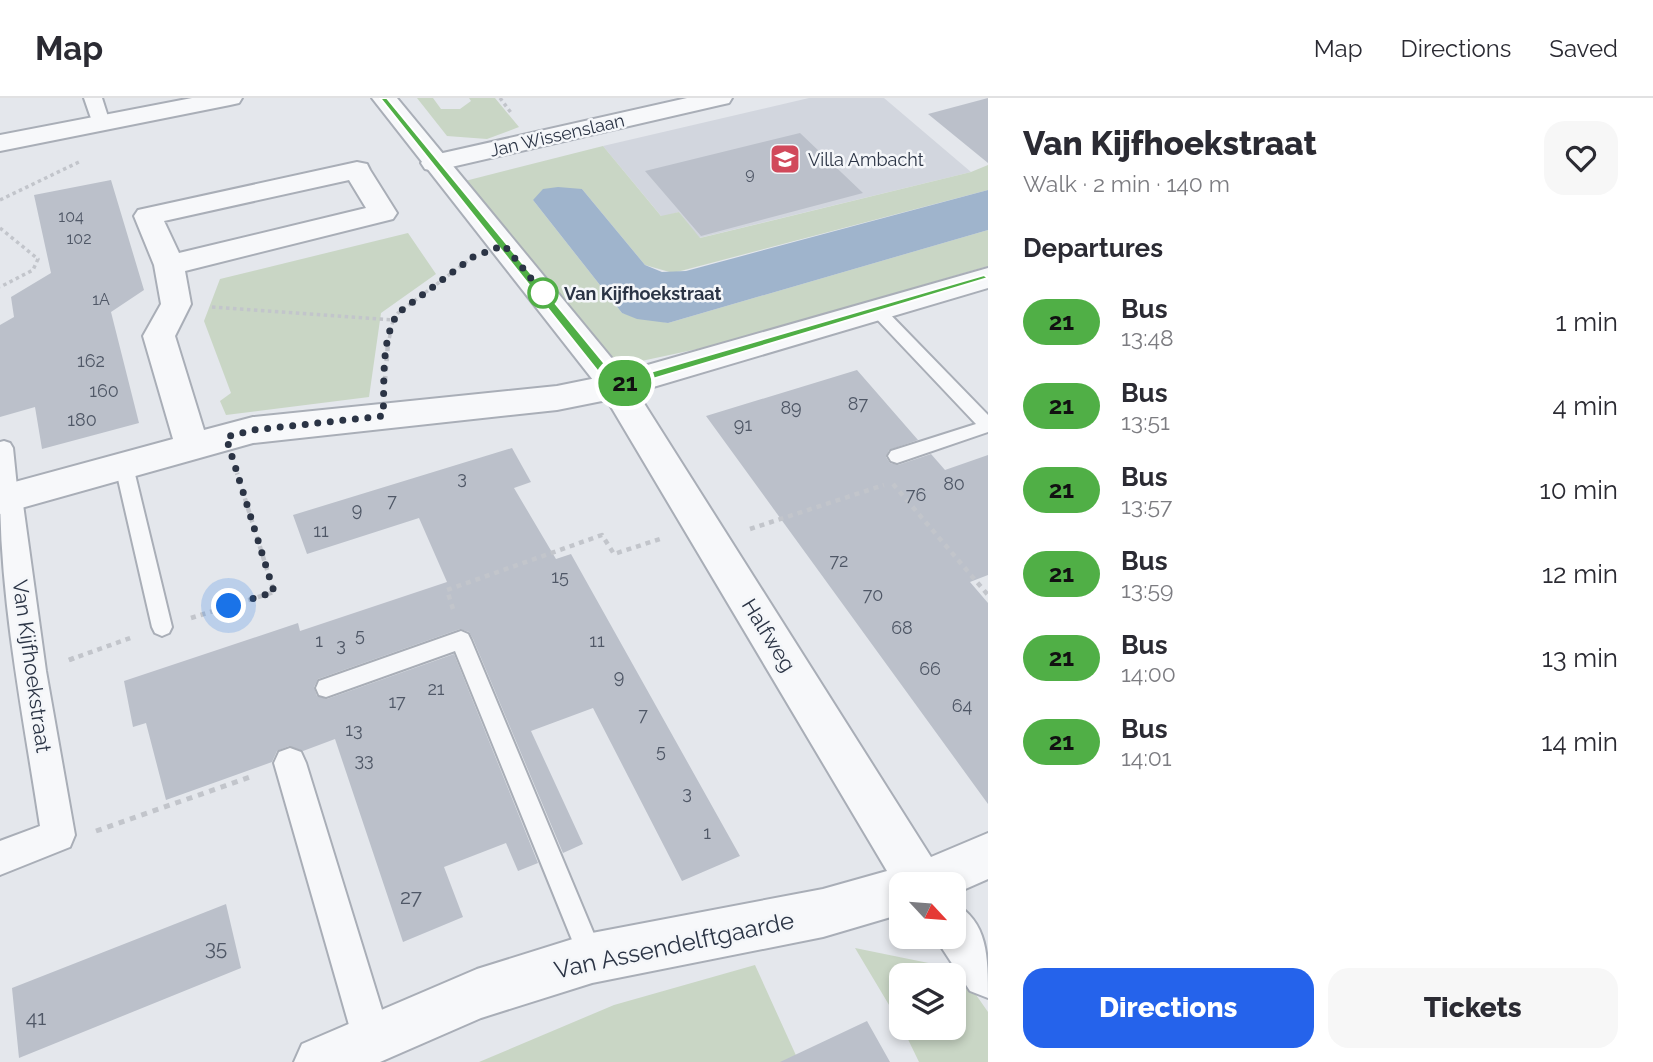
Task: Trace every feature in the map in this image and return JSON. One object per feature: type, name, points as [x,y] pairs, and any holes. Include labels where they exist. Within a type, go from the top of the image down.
[{"type":"street","points":[[93,98],[101,123]]},
{"type":"street","points":[[0,143],[225,98]]},
{"type":"street","name":"Halfweg","points":[[384,98],[616,386],[915,872]]},
{"type":"street","name":"Jan Wissenslaan","points":[[434,163],[720,98]]},
{"type":"street","points":[[169,265],[383,214],[357,170],[148,216],[169,265],[176,304],[159,336],[192,446]]},
{"type":"street","points":[[4,499],[253,430],[557,398],[616,386],[988,278]]},
{"type":"street","name":"Van Kijfhoekstraat","points":[[4,499],[58,835]]},
{"type":"street","points":[[290,763],[372,1040]]},
{"type":"street","points":[[0,858],[58,835]]},
{"type":"street","points":[[950,872],[988,856]]},
{"type":"street","name":"Van Assendelftgaarde","points":[[320,1062],[477,994],[592,958],[823,913],[889,894]]},
{"type":"street","points":[[966,943],[988,973]]},
{"type":"lane","points":[[877,310],[988,426],[897,456]]},
{"type":"lane","points":[[0,449],[4,448],[4,499]]},
{"type":"lane","points":[[124,466],[162,628]]},
{"type":"lane","points":[[326,688],[461,640],[592,958]]},
{"type":"path","points":[[0,200],[84,159],[74,128]]},
{"type":"path","points":[[0,228],[38,259],[33,270],[0,287]]},
{"type":"path","points":[[383,416],[388,339],[393,320],[398,313],[473,257],[504,245]]},
{"type":"path","points":[[176,304],[393,320]]},
{"type":"path","points":[[31,671],[274,592],[226,437]]},
{"type":"path","points":[[461,640],[447,590],[602,535],[614,554],[706,534],[895,482],[988,595]]},
{"type":"path","points":[[58,835],[76,838],[290,763]]},
{"type":"shaded area","name":"Villa Ambacht","points":[[809,98],[884,98],[971,172],[699,238],[679,212],[662,217],[603,146]]},
{"type":"green space","points":[[417,98],[433,98],[441,109],[460,109],[471,101],[469,98],[495,98],[519,127],[487,139],[447,136]]},
{"type":"green space","points":[[603,146],[661,216],[679,212],[700,238],[971,172],[988,165],[988,190],[673,273],[645,265],[582,189],[533,200],[622,313],[668,323],[988,230],[988,266],[721,344],[632,363],[609,363],[465,181]]},
{"type":"green space","points":[[408,233],[436,274],[381,313],[369,397],[226,415],[220,401],[231,393],[204,321],[220,279]]},
{"type":"green space","points":[[855,948],[929,963],[889,963],[889,1005]]},
{"type":"green space","points":[[755,965],[799,1062],[479,1062],[614,1005]]},
{"type":"green space","points":[[966,980],[988,1012],[988,1062],[919,1062],[908,1040],[966,1040]]},
{"type":"water","points":[[543,189],[582,189],[645,265],[662,272],[686,271],[988,190],[988,230],[668,323],[637,319],[622,313],[533,200]]},
{"type":"building","points":[[988,98],[988,163],[928,114]]},
{"type":"building","points":[[800,133],[863,193],[701,236],[645,171]]},
{"type":"building","points":[[111,180],[144,290],[111,312],[139,423],[42,449],[35,407],[0,417],[0,325],[14,317],[11,297],[51,273],[34,195]]},
{"type":"building","points":[[857,370],[918,440],[889,450],[886,457],[890,463],[898,465],[931,454],[945,470],[988,455],[988,575],[970,582],[988,603],[988,804],[706,416]]},
{"type":"building","points":[[512,448],[531,482],[514,488],[556,559],[571,554],[740,856],[682,881],[593,708],[531,731],[583,844],[563,853],[473,639],[469,632],[460,629],[318,679],[314,687],[317,696],[327,699],[454,654],[538,863],[518,871],[506,843],[444,867],[463,917],[403,942],[335,739],[303,751],[289,746],[277,751],[272,762],[166,800],[146,723],[133,727],[124,681],[298,623],[300,631],[447,582],[419,518],[307,554],[293,515]]},
{"type":"building","points":[[226,904],[241,968],[19,1058],[12,988]]},
{"type":"building","points":[[867,1021],[890,1062],[780,1062]]},
{"type":"bus line","name":"21","points":[[384,98],[616,386],[988,278]]},
{"type":"place","name":"Villa Ambacht","points":[[785,159]]},
{"type":"place","name":"Van Kijfhoekstraat","points":[[543,293]]},
{"type":"route","points":[[229,606],[274,592],[226,437],[253,430],[383,416],[388,339],[393,320],[398,313],[473,257],[504,245],[543,293]]}]
